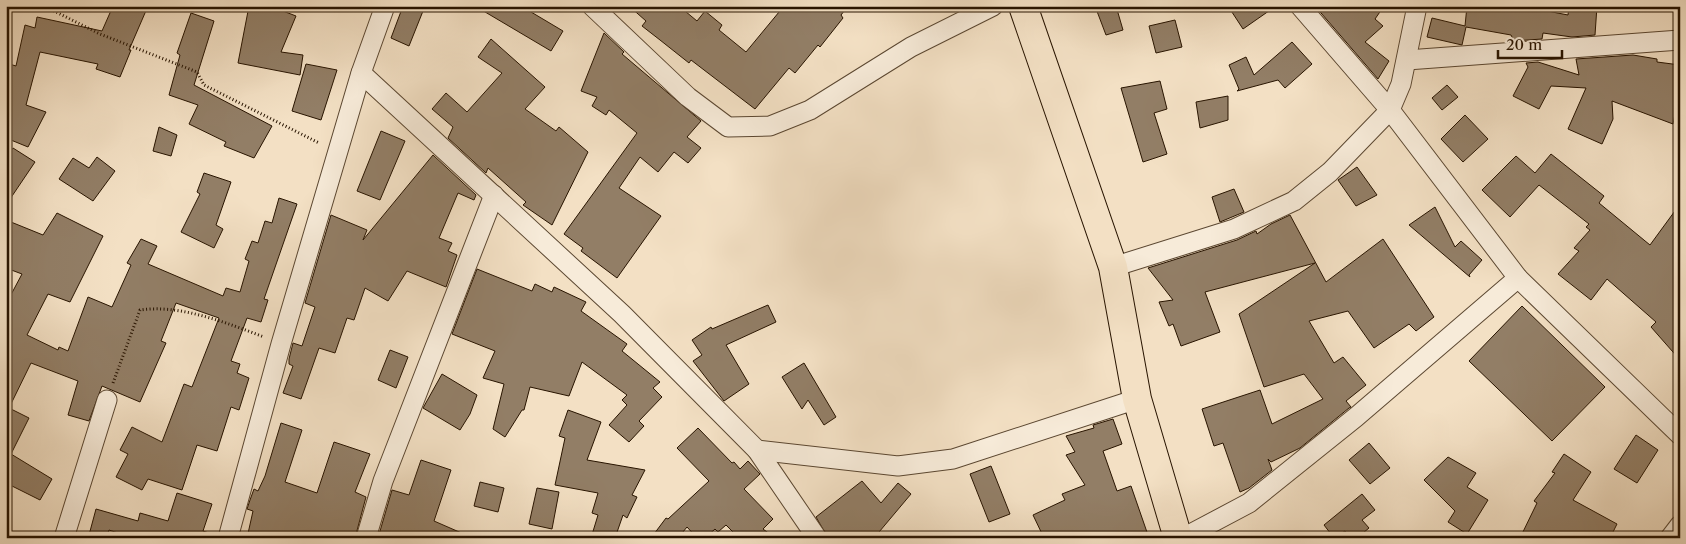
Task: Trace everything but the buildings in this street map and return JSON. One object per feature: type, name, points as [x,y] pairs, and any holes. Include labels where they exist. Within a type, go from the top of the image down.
[{"type":"main road","points":[[1023,6],[1113,267],[1137,399],[1178,538]]},
{"type":"street","points":[[228,538],[281,344],[361,73],[385,6]]},
{"type":"street","points":[[592,6],[688,97],[728,127],[770,126],[810,110],[911,47],[994,6]]},
{"type":"street","points":[[1300,6],[1390,110],[1518,278],[1680,435]]},
{"type":"street","points":[[1113,267],[1234,229],[1294,201],[1330,172],[1390,110],[1401,84],[1417,6]]},
{"type":"street","points":[[1407,60],[1680,40]]},
{"type":"street","points":[[361,73],[622,314],[758,450],[817,538]]},
{"type":"street","points":[[366,538],[383,481],[494,195]]},
{"type":"street","points":[[1183,538],[1257,497],[1356,417],[1518,278]]},
{"type":"street","points":[[758,450],[898,466],[952,458],[1137,399]]},
{"type":"street","points":[[64,538],[107,400]]},
{"type":"street","points":[[1670,538],[1680,525]]},
{"type":"path","points":[[44,6],[100,34],[197,72],[204,86],[338,153]]},
{"type":"path","points":[[107,400],[140,310],[154,308],[188,314],[236,327],[281,344]]}]
